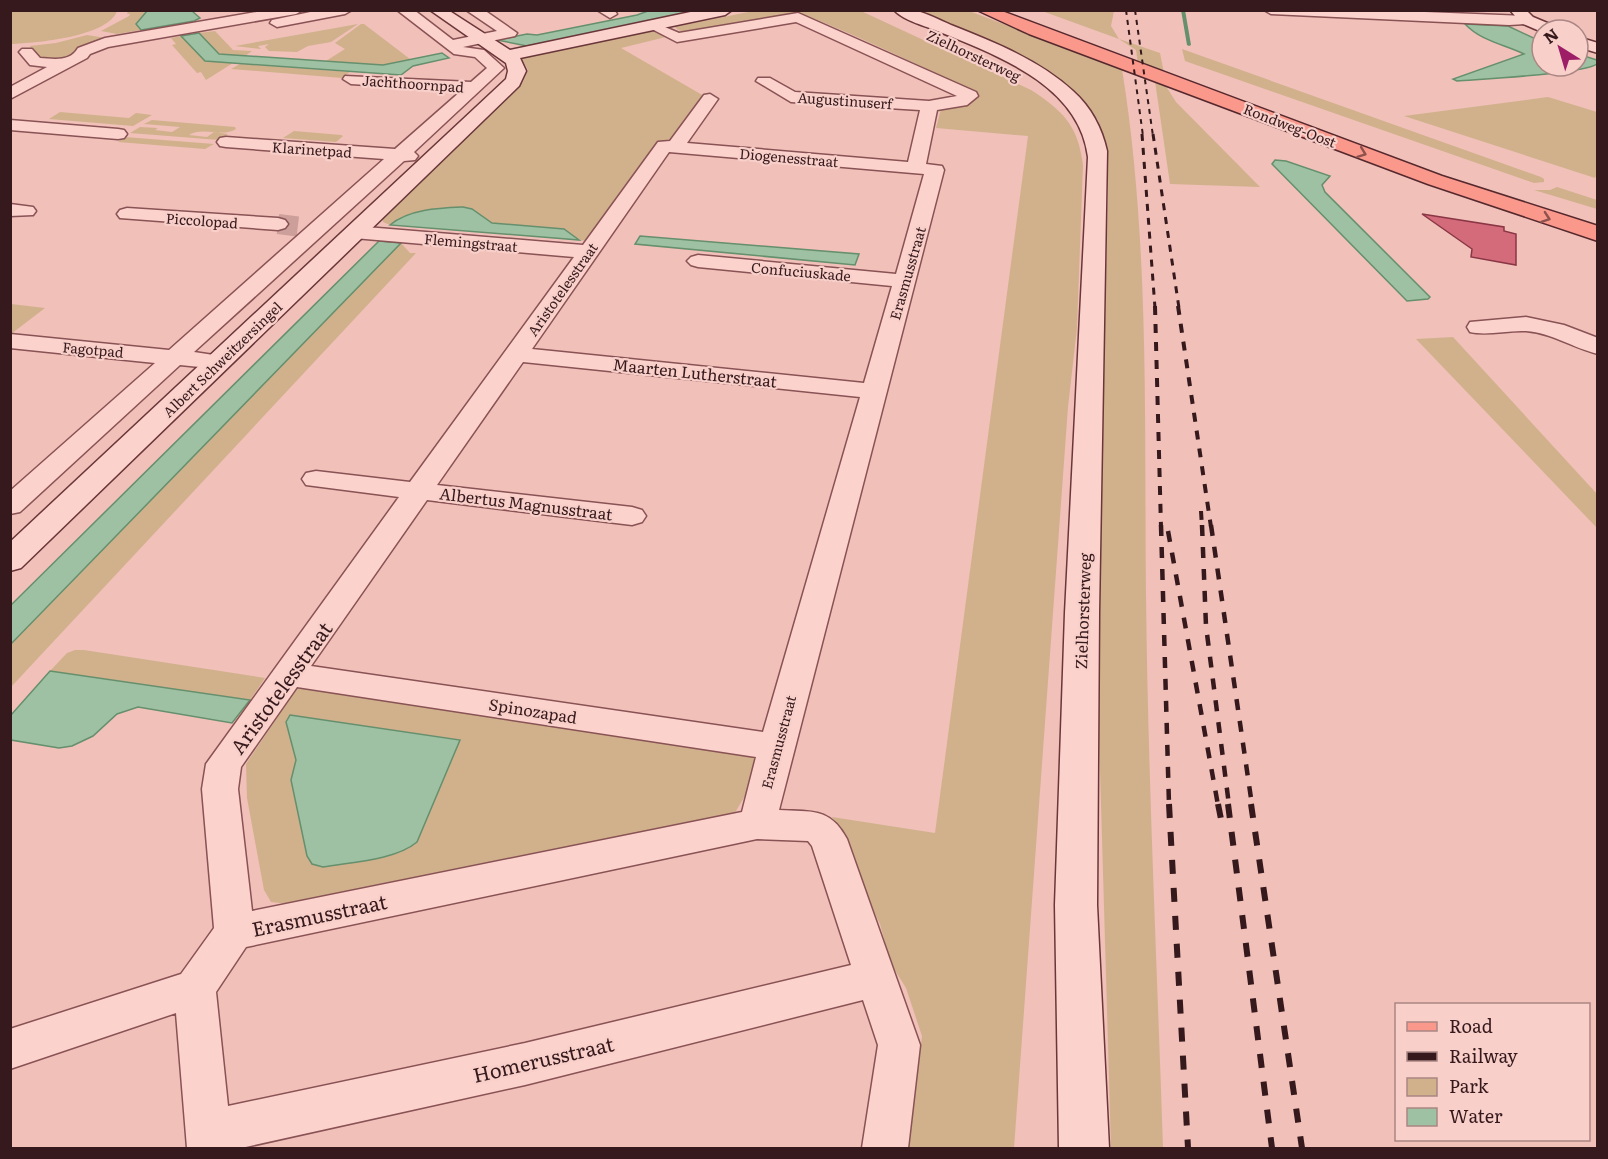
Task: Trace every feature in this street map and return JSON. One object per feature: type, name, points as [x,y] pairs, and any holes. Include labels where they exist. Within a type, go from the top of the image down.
[{"type":"main road","name":"Rondweg-Oost","points":[[984,10],[1035,32],[1435,180],[1598,234]]},
{"type":"main road","name":"Rondweg-Oost","points":[[1012,10],[1187,75],[1598,217]]},
{"type":"street","points":[[10,93],[82,55],[117,44],[296,10]]},
{"type":"street","points":[[224,23],[231,29],[240,29],[345,10]]},
{"type":"street","name":"Albert Schweitzersingel","points":[[10,506],[176,356],[310,227],[398,156],[496,68],[479,53],[459,51],[404,10]]},
{"type":"street","points":[[437,10],[507,56],[724,10]]},
{"type":"street","points":[[451,45],[510,33],[474,10]]},
{"type":"street","points":[[1271,10],[1509,21],[1522,15]]},
{"type":"street","name":"Zielhorsterweg","points":[[894,13],[1027,67],[1053,83],[1082,113],[1095,139],[1098,157],[1082,613],[1076,894],[1082,1142]]},
{"type":"street","points":[[653,26],[677,38],[798,17],[970,96],[961,101],[929,106],[915,168]]},
{"type":"street","points":[[27,52],[35,62],[65,64]]},
{"type":"street","name":"Albert Schweitzersingel","points":[[10,561],[513,82],[518,74],[518,67],[507,56]]},
{"type":"street","name":"Jachthoornpad","points":[[351,79],[475,87]]},
{"type":"street","name":"Augustinuserf","points":[[764,81],[792,97],[929,106]]},
{"type":"street","name":"Aristotelesstraat","points":[[234,932],[220,789],[224,764],[588,252],[669,147],[710,99]]},
{"type":"street","points":[[10,125],[118,134]]},
{"type":"street","name":"Klarinetpad","points":[[226,142],[398,156]]},
{"type":"street","name":"Diogenesstraat","points":[[669,147],[915,168]]},
{"type":"street","points":[[398,156],[433,158]]},
{"type":"street","name":"Erasmusstraat","points":[[757,824],[776,747],[935,170],[915,168]]},
{"type":"street","name":"Piccolopad","points":[[127,214],[278,224]]},
{"type":"street","name":"Flemingstraat","points":[[354,232],[588,252]]},
{"type":"street","name":"Confuciuskade","points":[[698,261],[905,280]]},
{"type":"street","points":[[1478,327],[1526,324],[1556,330],[1598,347]]},
{"type":"street","name":"Fagotpad","points":[[10,341],[219,362]]},
{"type":"street","name":"Maarten Lutherstraat","points":[[516,354],[873,391]]},
{"type":"street","points":[[316,479],[420,490]]},
{"type":"street","name":"Albertus Magnusstraat","points":[[420,490],[632,516]]},
{"type":"street","points":[[10,513],[55,519]]},
{"type":"street","name":"Spinozapad","points":[[289,674],[776,747]]},
{"type":"street","name":"Erasmusstraat","points":[[234,932],[757,824],[818,827],[828,839],[875,978]]},
{"type":"street","points":[[10,1049],[195,988],[234,932]]},
{"type":"street","points":[[875,978],[899,1045],[885,1149]]},
{"type":"street","name":"Homerusstraat","points":[[209,1141],[875,978]]},
{"type":"street","points":[[195,988],[209,1141]]},
{"type":"green space","points":[[117,10],[111,20],[86,33],[53,40],[11,44],[10,11]]},
{"type":"green space","points":[[128,11],[147,11],[136,24],[141,30],[117,34],[101,31],[129,16]]},
{"type":"green space","points":[[753,11],[861,11],[1031,90],[1052,105],[1067,120],[1081,151],[1083,165],[1077,328],[1068,407],[1014,1148],[908,1148],[922,1036],[906,988],[891,964],[880,924],[864,892],[848,847],[832,817],[935,833],[1028,136],[936,128],[941,109],[977,99],[978,95],[888,51],[810,17],[799,14],[698,34],[684,32],[675,27]]},
{"type":"green space","points":[[907,11],[969,11],[1122,69],[1137,200],[1144,331],[1149,733],[1163,1148],[1111,1148],[1097,666],[1108,191],[1108,162],[1104,138],[1098,120],[1085,104],[1066,87]]},
{"type":"green space","points":[[1042,11],[1114,11],[1111,26],[1119,39]]},
{"type":"green space","points":[[358,24],[331,42],[308,46],[297,52],[269,51],[265,47],[269,44],[258,46],[261,49],[235,46]]},
{"type":"green space","points":[[361,24],[410,59],[383,65],[326,61],[345,49],[335,43]]},
{"type":"green space","points":[[215,31],[233,50],[252,51],[245,56],[219,54],[199,33]]},
{"type":"green space","points":[[642,32],[656,32],[666,37],[621,48],[704,96],[675,138],[657,144],[586,241],[579,240],[564,229],[492,223],[472,209],[438,208],[398,219],[390,225],[383,222],[382,217],[523,82],[528,70],[521,57]]},
{"type":"green space","points":[[87,35],[106,38],[65,59],[39,60],[30,46],[56,43]]},
{"type":"green space","points":[[181,36],[205,61],[233,63],[206,80],[201,72],[197,73],[172,45],[176,44],[171,38]]},
{"type":"green space","points":[[1119,39],[1160,53],[1167,88],[1176,102],[1260,187],[1170,184],[1155,81],[1138,64],[1136,50]]},
{"type":"green space","points":[[1182,49],[1541,177],[1544,182],[1534,183],[1185,61]]},
{"type":"green space","points":[[240,64],[350,72],[342,78],[231,69]]},
{"type":"green space","points":[[1548,97],[1597,112],[1598,172],[1595,178],[1404,116]]},
{"type":"green space","points":[[60,112],[129,118],[136,113],[152,115],[133,126],[49,119]]},
{"type":"green space","points":[[152,120],[235,127],[236,129],[216,132],[228,134],[219,140],[130,133],[140,127],[172,132],[180,127],[144,124]],"holes":[[[200,132],[214,132],[207,137],[189,135]]]},
{"type":"green space","points":[[294,131],[343,136],[336,142],[283,138]]},
{"type":"green space","points":[[125,137],[214,144],[205,149],[118,142]]},
{"type":"green space","points":[[1557,187],[1597,200],[1597,209],[1534,190],[1550,190]]},
{"type":"green space","points":[[401,243],[410,253],[416,253],[11,687],[11,644]]},
{"type":"green space","points":[[11,304],[45,308],[11,334]]},
{"type":"green space","points":[[1453,337],[1597,494],[1597,528],[1416,339]]},
{"type":"green space","points":[[75,650],[265,678],[250,700],[50,671],[67,653]]},
{"type":"green space","points":[[297,688],[758,754],[746,794],[733,816],[289,904],[271,902],[264,890],[247,798],[246,764]],"holes":[[[460,740],[417,842],[408,849],[312,864],[307,856],[291,780],[296,760]]]},
{"type":"water","points":[[147,11],[192,11],[200,18],[141,30],[136,24]]},
{"type":"water","points":[[648,11],[704,11],[527,46],[497,40],[527,34],[537,35]]},
{"type":"water","points":[[1465,24],[1508,26],[1530,36],[1530,75],[1457,81],[1453,79],[1524,54],[1471,30]]},
{"type":"water","points":[[199,33],[219,54],[383,65],[442,53],[449,58],[413,66],[401,75],[205,61],[181,36]]},
{"type":"water","points":[[1590,58],[1597,60],[1597,64],[1590,67]]},
{"type":"water","points":[[1275,160],[1286,161],[1330,176],[1322,185],[1325,192],[1430,297],[1407,301],[1272,164]]},
{"type":"water","points":[[463,207],[472,209],[492,223],[564,229],[579,240],[390,225],[415,213]]},
{"type":"water","points":[[640,236],[859,254],[855,265],[635,244]]},
{"type":"water","points":[[379,241],[401,243],[11,644],[11,605]]},
{"type":"water","points":[[50,671],[250,700],[232,723],[138,707],[117,714],[93,736],[72,746],[59,748],[11,740],[11,715]]},
{"type":"water","points":[[290,715],[460,740],[417,842],[385,857],[323,867],[312,864],[307,856],[291,780],[296,760],[286,722]]},
{"type":"building","points":[[1422,214],[1504,227],[1504,231],[1516,234],[1516,265],[1471,257],[1472,249]]},
{"type":"waterway","points":[[1183,10],[1189,45]]},
{"type":"tunnel","points":[[278,224],[302,227]]},
{"type":"railway","points":[[1126,10],[1143,136]]},
{"type":"railway","points":[[1135,10],[1153,136]]},
{"type":"railway","points":[[1142,134],[1155,308]]},
{"type":"railway","points":[[1153,134],[1179,308]]},
{"type":"railway","points":[[1155,306],[1161,527]]},
{"type":"railway","points":[[1178,306],[1211,527]]},
{"type":"railway","points":[[1201,511],[1202,527]]},
{"type":"railway","points":[[1161,525],[1169,805]]},
{"type":"railway","points":[[1202,525],[1206,626],[1229,805]]},
{"type":"railway","points":[[1211,525],[1252,805]]},
{"type":"railway","points":[[1168,531],[1218,805]]},
{"type":"railway","points":[[1169,804],[1188,1148]]},
{"type":"railway","points":[[1218,804],[1223,829]]},
{"type":"railway","points":[[1228,804],[1272,1148]]},
{"type":"railway","points":[[1251,804],[1302,1148]]}]
